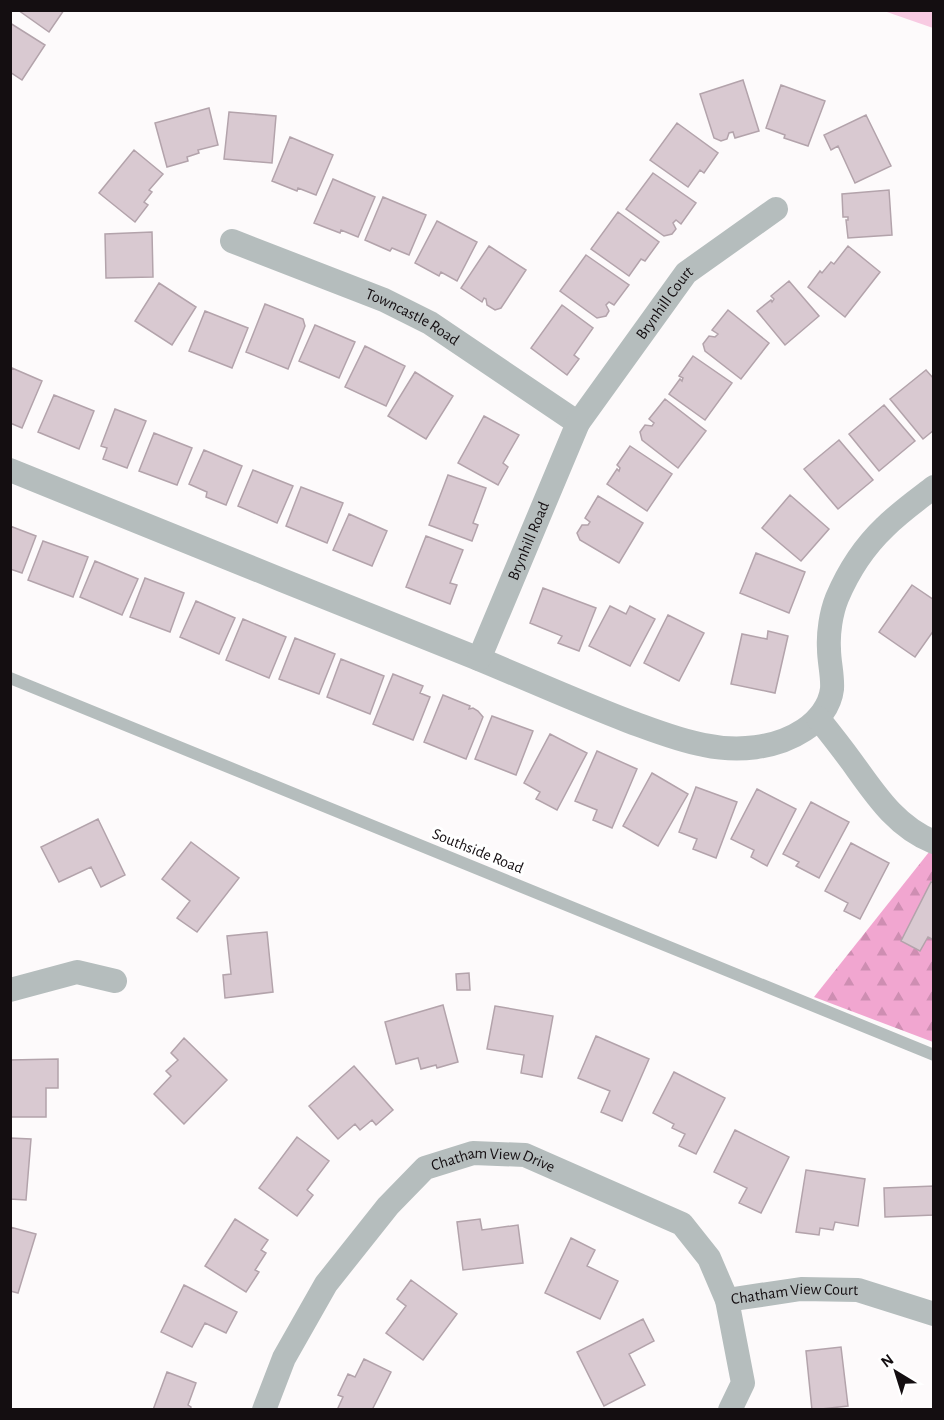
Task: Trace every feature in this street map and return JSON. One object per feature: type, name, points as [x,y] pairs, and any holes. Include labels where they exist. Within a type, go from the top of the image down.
[{"type":"street","name":"Brynhill Court","points":[[578,423],[686,273],[776,209]]},
{"type":"street","name":"Towncastle Road","points":[[232,241],[384,300],[430,323],[578,423]]},
{"type":"street","name":"Brynhill Road","points":[[479,659],[578,423]]},
{"type":"street","points":[[10,470],[672,738],[707,746],[740,748],[773,744],[789,738],[818,718],[828,704],[832,688],[829,646],[831,623],[836,601],[845,582],[858,559],[884,528],[933,487]]},
{"type":"street","points":[[818,718],[881,802],[918,836],[933,842]]},
{"type":"street","points":[[10,990],[77,972],[115,981]]},
{"type":"street","name":"Chatham View Drive","points":[[264,1410],[285,1358],[326,1284],[388,1206],[425,1168],[473,1153],[525,1155],[682,1224],[709,1258],[727,1300]]},
{"type":"street","name":"Chatham View Court","points":[[730,1410],[742,1383],[727,1300],[801,1289],[858,1290],[933,1314]]},
{"type":"lane","name":"Southside Road","points":[[10,678],[933,1055]]},
{"type":"shaded area","points":[[884,11],[933,11],[933,28]]},
{"type":"green space","points":[[933,847],[933,1042],[814,997]]},
{"type":"building","points":[[18,10],[64,10],[49,32]]},
{"type":"building","points":[[10,23],[45,45],[22,80],[10,72]]},
{"type":"building","points":[[743,80],[759,131],[735,138],[733,132],[729,133],[727,139],[721,141],[714,138],[700,94]]},
{"type":"building","points":[[781,85],[825,101],[808,146],[784,138],[785,135],[766,128]]},
{"type":"building","points":[[209,108],[218,145],[198,150],[199,153],[187,157],[188,161],[167,167],[155,123]]},
{"type":"building","points":[[229,112],[276,116],[272,163],[224,159]]},
{"type":"building","points":[[866,115],[891,166],[855,183],[838,146],[831,150],[824,135]]},
{"type":"building","points":[[677,123],[718,153],[704,173],[700,170],[688,187],[650,160]]},
{"type":"building","points":[[290,137],[333,155],[316,195],[298,188],[297,191],[272,181]]},
{"type":"building","points":[[134,150],[163,174],[149,190],[152,192],[144,202],[148,205],[135,222],[99,193]]},
{"type":"building","points":[[653,173],[696,203],[681,224],[676,220],[673,223],[676,229],[672,234],[664,236],[626,209]]},
{"type":"building","points":[[333,179],[375,197],[358,237],[314,223]]},
{"type":"building","points":[[889,190],[892,235],[848,238],[846,220],[848,217],[843,217],[842,194]]},
{"type":"building","points":[[383,197],[426,215],[409,255],[392,248],[390,251],[365,240]]},
{"type":"building","points":[[618,212],[659,242],[645,261],[641,259],[629,276],[591,249]]},
{"type":"building","points":[[437,221],[477,242],[457,281],[441,272],[439,276],[415,263]]},
{"type":"building","points":[[152,232],[153,277],[106,278],[105,234]]},
{"type":"building","points":[[489,246],[526,270],[501,308],[495,310],[487,305],[486,299],[484,298],[482,302],[461,288]]},
{"type":"building","points":[[848,246],[880,272],[845,317],[808,287],[820,271],[822,273],[831,262],[834,264]]},
{"type":"building","points":[[586,255],[629,285],[614,305],[609,302],[606,305],[609,311],[606,316],[597,318],[560,291]]},
{"type":"building","points":[[789,281],[819,316],[785,345],[757,311],[771,300],[772,302],[774,299],[771,296]]},
{"type":"building","points":[[159,283],[196,307],[172,345],[135,321]]},
{"type":"building","points":[[265,304],[303,319],[305,326],[288,369],[246,352]]},
{"type":"building","points":[[562,305],[593,328],[574,355],[579,359],[567,375],[531,348]]},
{"type":"building","points":[[728,310],[769,343],[741,379],[705,351],[703,344],[709,336],[715,337],[718,334],[712,330]]},
{"type":"building","points":[[205,311],[248,328],[232,368],[189,351]]},
{"type":"building","points":[[315,325],[355,342],[339,378],[299,361]]},
{"type":"building","points":[[365,346],[405,366],[386,406],[345,387]]},
{"type":"building","points":[[693,356],[732,383],[705,420],[669,394],[680,379],[682,381],[683,378],[679,376]]},
{"type":"building","points":[[12,368],[42,381],[22,428],[10,423],[10,372]]},
{"type":"building","points":[[926,370],[934,379],[934,430],[923,439],[890,399]]},
{"type":"building","points":[[415,372],[453,396],[426,439],[388,416]]},
{"type":"building","points":[[54,395],[94,411],[79,449],[38,432]]},
{"type":"building","points":[[665,399],[706,431],[678,468],[642,440],[640,432],[645,425],[652,426],[654,423],[649,419]]},
{"type":"building","points":[[884,405],[915,441],[879,471],[849,434]]},
{"type":"building","points":[[115,409],[146,421],[127,468],[103,459],[107,448],[101,446]]},
{"type":"building","points":[[484,416],[519,435],[503,463],[508,467],[498,485],[458,463]]},
{"type":"building","points":[[154,433],[192,448],[177,485],[139,471]]},
{"type":"building","points":[[839,440],[873,480],[838,509],[804,469]]},
{"type":"building","points":[[630,446],[672,474],[647,511],[607,484],[617,469],[619,471],[620,468],[617,465]]},
{"type":"building","points":[[204,450],[242,466],[226,505],[206,497],[207,492],[189,484]]},
{"type":"building","points":[[253,470],[293,486],[277,523],[238,506]]},
{"type":"building","points":[[448,475],[486,488],[473,523],[478,525],[472,541],[429,525]]},
{"type":"building","points":[[301,487],[343,503],[327,543],[286,526]]},
{"type":"building","points":[[790,495],[829,529],[801,561],[762,528]]},
{"type":"building","points":[[598,496],[643,523],[619,563],[580,540],[577,533],[582,525],[588,525],[590,522],[585,518]]},
{"type":"building","points":[[349,514],[387,531],[372,566],[333,550]]},
{"type":"building","points":[[10,526],[36,536],[22,573],[10,569]]},
{"type":"building","points":[[426,536],[463,550],[450,583],[457,585],[450,604],[406,587]]},
{"type":"building","points":[[43,541],[88,557],[73,597],[28,580]]},
{"type":"building","points":[[756,553],[805,572],[789,613],[740,593]]},
{"type":"building","points":[[95,561],[138,579],[122,615],[80,597]]},
{"type":"building","points":[[145,578],[184,593],[170,632],[130,617]]},
{"type":"building","points":[[912,585],[934,600],[934,630],[915,657],[879,632]]},
{"type":"building","points":[[543,588],[596,608],[579,651],[558,643],[562,636],[530,623]]},
{"type":"building","points":[[196,601],[235,618],[219,654],[180,637]]},
{"type":"building","points":[[610,606],[626,614],[630,606],[655,619],[630,666],[589,646]]},
{"type":"building","points":[[668,615],[704,633],[679,681],[644,663]]},
{"type":"building","points":[[243,619],[286,637],[269,678],[226,660]]},
{"type":"building","points":[[768,631],[788,636],[775,693],[731,684],[742,634],[767,639]]},
{"type":"building","points":[[295,638],[335,654],[319,694],[279,679]]},
{"type":"building","points":[[341,659],[384,676],[370,714],[327,697]]},
{"type":"building","points":[[393,674],[423,686],[420,693],[430,697],[413,740],[373,724]]},
{"type":"building","points":[[443,695],[470,706],[469,709],[473,708],[483,717],[466,759],[424,742]]},
{"type":"building","points":[[492,716],[533,731],[516,775],[475,759]]},
{"type":"building","points":[[550,734],[587,753],[557,810],[536,799],[540,792],[524,783]]},
{"type":"building","points":[[597,751],[637,769],[612,828],[593,820],[597,810],[575,801]]},
{"type":"building","points":[[652,773],[688,794],[658,846],[623,826]]},
{"type":"building","points":[[696,787],[737,802],[716,858],[693,849],[697,839],[679,832]]},
{"type":"building","points":[[757,789],[796,809],[767,866],[751,857],[754,850],[731,839]]},
{"type":"building","points":[[811,802],[849,822],[819,878],[796,866],[799,862],[783,854]]},
{"type":"building","points":[[98,819],[125,875],[101,887],[91,867],[59,882],[41,847]]},
{"type":"building","points":[[191,842],[239,878],[197,932],[177,918],[190,901],[162,879]]},
{"type":"building","points":[[851,843],[889,863],[860,919],[844,911],[848,903],[825,891]]},
{"type":"building","points":[[931,882],[934,883],[934,940],[928,937],[920,951],[901,941]]},
{"type":"building","points":[[267,932],[273,992],[225,998],[223,975],[231,974],[227,936]]},
{"type":"building","points":[[469,973],[470,990],[457,990],[456,974]]},
{"type":"building","points":[[443,1005],[458,1062],[437,1068],[436,1065],[421,1069],[418,1058],[396,1064],[385,1022]]},
{"type":"building","points":[[495,1006],[553,1016],[542,1077],[521,1073],[524,1055],[487,1049]]},
{"type":"building","points":[[596,1036],[649,1059],[622,1121],[601,1112],[610,1091],[578,1078]]},
{"type":"building","points":[[184,1038],[227,1080],[184,1124],[154,1094],[171,1076],[166,1071],[178,1060],[171,1053]]},
{"type":"building","points":[[58,1059],[58,1088],[46,1088],[46,1117],[10,1117],[10,1060]]},
{"type":"building","points":[[354,1066],[393,1110],[376,1125],[372,1120],[360,1130],[355,1124],[338,1139],[309,1106]]},
{"type":"building","points":[[674,1072],[725,1098],[696,1154],[679,1146],[685,1134],[672,1128],[674,1124],[653,1113]]},
{"type":"building","points":[[735,1130],[789,1157],[761,1213],[739,1203],[747,1188],[714,1172]]},
{"type":"building","points":[[297,1137],[329,1161],[307,1190],[313,1195],[297,1216],[259,1188]]},
{"type":"building","points":[[10,1138],[31,1139],[26,1200],[10,1199]]},
{"type":"building","points":[[806,1170],[865,1179],[858,1226],[835,1222],[833,1230],[820,1228],[819,1235],[796,1232]]},
{"type":"building","points":[[934,1186],[934,1215],[885,1217],[884,1188]]},
{"type":"building","points":[[235,1219],[268,1240],[261,1250],[266,1253],[255,1270],[259,1272],[246,1292],[205,1266]]},
{"type":"building","points":[[480,1219],[482,1230],[518,1225],[523,1263],[463,1270],[457,1222]]},
{"type":"building","points":[[10,1227],[36,1234],[18,1293],[10,1291]]},
{"type":"building","points":[[571,1238],[595,1250],[587,1266],[618,1281],[600,1319],[545,1293]]},
{"type":"building","points":[[411,1280],[457,1314],[423,1360],[386,1333],[406,1306],[397,1299]]},
{"type":"building","points":[[184,1285],[237,1312],[226,1333],[205,1323],[192,1347],[161,1332]]},
{"type":"building","points":[[643,1319],[654,1341],[629,1354],[645,1385],[604,1406],[577,1352]]},
{"type":"building","points":[[841,1347],[848,1406],[812,1410],[806,1351]]},
{"type":"building","points":[[364,1359],[391,1372],[372,1410],[341,1410],[338,1408],[343,1397],[338,1395],[348,1374],[355,1377]]},
{"type":"building","points":[[167,1372],[196,1383],[188,1405],[191,1407],[190,1410],[153,1410]]}]
